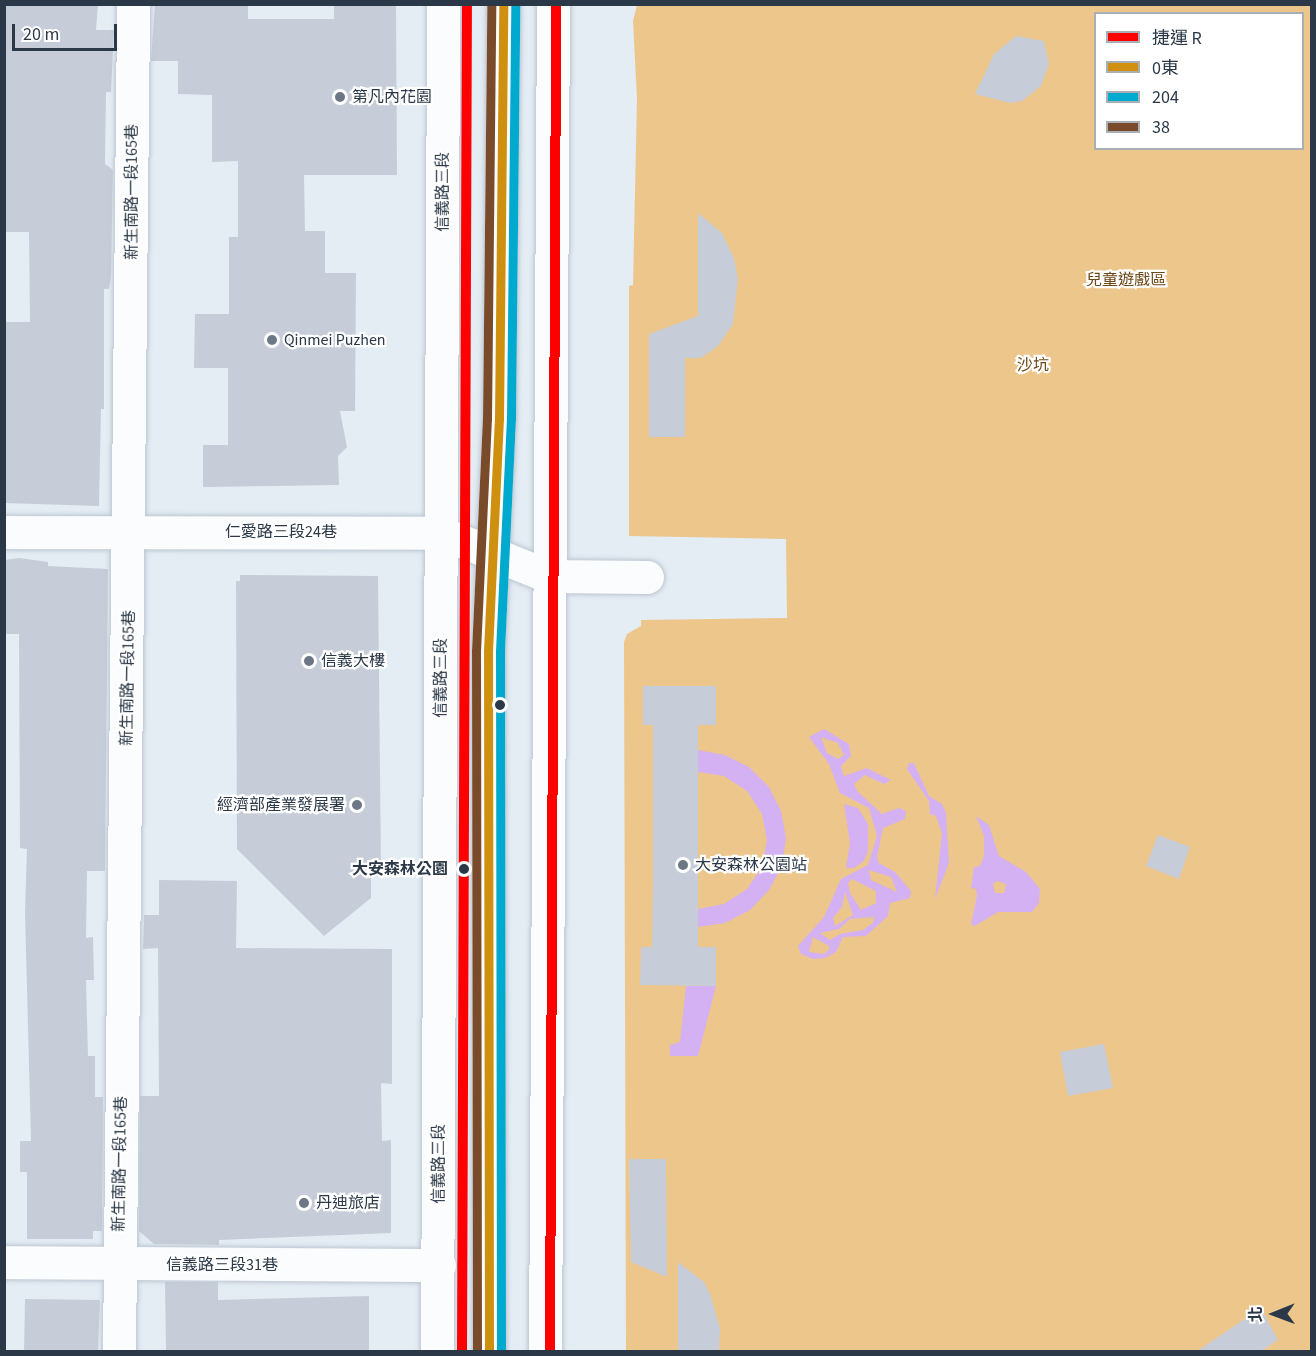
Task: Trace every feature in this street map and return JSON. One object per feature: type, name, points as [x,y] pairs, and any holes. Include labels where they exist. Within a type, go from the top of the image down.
[{"type":"main road","name":"新生南路一段165巷","points":[[119,1352],[130,532],[133,4]]},
{"type":"main road","name":"信義路三段","points":[[437,1352],[443,4]]},
{"type":"main road","points":[[489,1352],[488,651],[500,419],[503,4]]},
{"type":"main road","points":[[545,1352],[553,4]]},
{"type":"main road","name":"仁愛路三段24巷","points":[[4,532],[442,533],[492,551],[548,576]]},
{"type":"main road","points":[[548,576],[647,577]]},
{"type":"main road","name":"信義路三段31巷","points":[[4,1262],[119,1265],[439,1265]]},
{"type":"green space","points":[[637,5],[1311,5],[1311,1351],[626,1351],[624,642],[627,634],[641,626],[641,620],[787,618],[786,539],[629,536],[629,286],[633,285],[637,99],[633,21]]},
{"type":"shaded area","points":[[824,729],[849,744],[851,756],[841,766],[844,776],[867,768],[891,780],[884,784],[865,775],[854,784],[857,791],[882,814],[899,808],[906,811],[905,819],[883,828],[877,857],[879,863],[895,872],[911,891],[910,898],[890,903],[888,916],[866,936],[843,937],[836,952],[825,958],[813,959],[801,954],[798,946],[824,917],[841,879],[868,865],[877,836],[869,808],[840,793],[829,764],[809,737]],"holes":[[[821,737],[838,743],[844,755],[838,759],[827,753]],[[869,870],[891,877],[897,892],[871,880]],[[852,879],[876,891],[876,903],[861,910],[850,893],[848,883]],[[845,892],[853,915],[835,926],[833,918],[842,907]],[[874,917],[873,923],[863,930],[840,934],[830,940],[820,933],[839,929],[850,919]],[[813,937],[829,946],[829,950],[824,954],[809,952]]]},
{"type":"shaded area","points":[[698,750],[725,755],[749,767],[769,787],[781,811],[786,838],[782,866],[769,890],[750,910],[725,923],[698,927],[698,909],[724,904],[747,889],[762,867],[767,840],[762,814],[747,791],[724,776],[698,772]]},
{"type":"shaded area","points":[[909,763],[914,763],[929,796],[942,804],[946,813],[949,863],[935,899],[942,833],[936,816],[930,814],[929,801],[907,769]]},
{"type":"shaded area","points":[[844,804],[858,808],[868,824],[868,851],[864,861],[854,868],[846,868],[850,843]]},
{"type":"shaded area","points":[[976,816],[989,825],[999,856],[1026,872],[1040,889],[1039,903],[1032,912],[998,912],[975,926],[971,924],[977,896],[976,889],[971,888],[974,867],[980,866],[984,856],[984,836]],"holes":[[[997,881],[1006,884],[1004,893],[995,893],[993,884]]]},
{"type":"shaded area","points":[[686,986],[716,986],[698,1056],[670,1056],[670,1045],[680,1042]]},
{"type":"building","points":[[4,4],[98,4],[96,30],[114,30],[111,92],[106,92],[105,164],[113,170],[111,276],[109,289],[104,289],[104,409],[101,409],[99,506],[4,503],[4,322],[30,322],[29,232],[4,232]]},
{"type":"building","points":[[155,4],[248,4],[248,19],[334,19],[334,4],[396,4],[397,175],[304,175],[305,231],[325,231],[325,273],[356,273],[355,411],[340,411],[347,447],[338,456],[339,485],[203,487],[203,445],[228,445],[228,368],[194,368],[195,314],[229,314],[229,237],[238,237],[238,161],[212,162],[212,95],[178,94],[178,61],[151,61]]},
{"type":"building","points":[[1016,36],[1044,41],[1049,64],[1041,86],[1022,101],[1010,103],[975,94],[994,54]]},
{"type":"building","points":[[698,213],[722,233],[734,258],[738,279],[733,324],[718,346],[701,358],[685,358],[685,437],[649,437],[649,334],[698,316]]},
{"type":"building","points":[[19,558],[48,562],[48,566],[108,569],[105,871],[87,871],[86,938],[93,937],[94,980],[86,980],[88,1056],[95,1056],[95,1097],[103,1097],[102,1231],[93,1231],[93,1239],[27,1239],[27,1172],[20,1172],[20,1141],[31,1141],[25,912],[27,849],[20,848],[19,634],[4,634],[4,560]]},
{"type":"building","points":[[240,575],[378,576],[381,870],[371,870],[371,898],[324,936],[237,849],[236,581],[240,581]]},
{"type":"building","name":"大安森林公園站","points":[[643,686],[716,686],[716,725],[698,725],[698,947],[716,947],[716,986],[640,985],[641,947],[652,947],[653,877],[653,725],[643,725]]},
{"type":"building","points":[[1158,835],[1190,847],[1179,879],[1146,866]]},
{"type":"building","points":[[159,880],[237,881],[236,948],[392,949],[392,1084],[381,1083],[382,1141],[391,1140],[391,1233],[219,1240],[219,1245],[154,1244],[139,1231],[140,1096],[159,1096],[158,948],[143,949],[144,915],[159,915]]},
{"type":"building","points":[[1104,1044],[1113,1088],[1068,1096],[1060,1052]]},
{"type":"building","points":[[629,1159],[666,1159],[667,1277],[631,1262]]},
{"type":"building","points":[[678,1262],[704,1282],[710,1294],[720,1328],[719,1352],[678,1352]]},
{"type":"building","points":[[165,1282],[218,1282],[218,1300],[369,1296],[369,1352],[166,1352]]},
{"type":"building","points":[[25,1299],[100,1300],[98,1352],[24,1352]]},
{"type":"building","points":[[1261,1308],[1278,1340],[1260,1352],[1196,1352]]},
{"type":"metro line","name":"R","points":[[462,1352],[467,4]]},
{"type":"metro line","name":"R","points":[[550,1352],[556,4]]},
{"type":"transit line","name":"38","points":[[477,1352],[476,651],[487,419],[491,4]]},
{"type":"transit line","name":"0東","points":[[489,1352],[488,651],[499,419],[503,4]]},
{"type":"transit line","name":"204","points":[[501,1352],[500,651],[511,419],[515,4]]},
{"type":"place","name":"第凡內花園","points":[[340,97]]},
{"type":"place","name":"Qinmei Puzhen","points":[[272,340]]},
{"type":"place","name":"信義大樓","points":[[309,661]]},
{"type":"place","name":"經濟部產業發展署","points":[[357,805]]},
{"type":"place","name":"大安森林公園站","points":[[683,865]]},
{"type":"place","name":"大安森林公園","points":[[464,869]]},
{"type":"place","name":"丹迪旅店","points":[[304,1203]]},
{"type":"park label","name":"兒童遊戲區","points":[[1126,280]]},
{"type":"park label","name":"沙坑","points":[[1033,365]]}]
